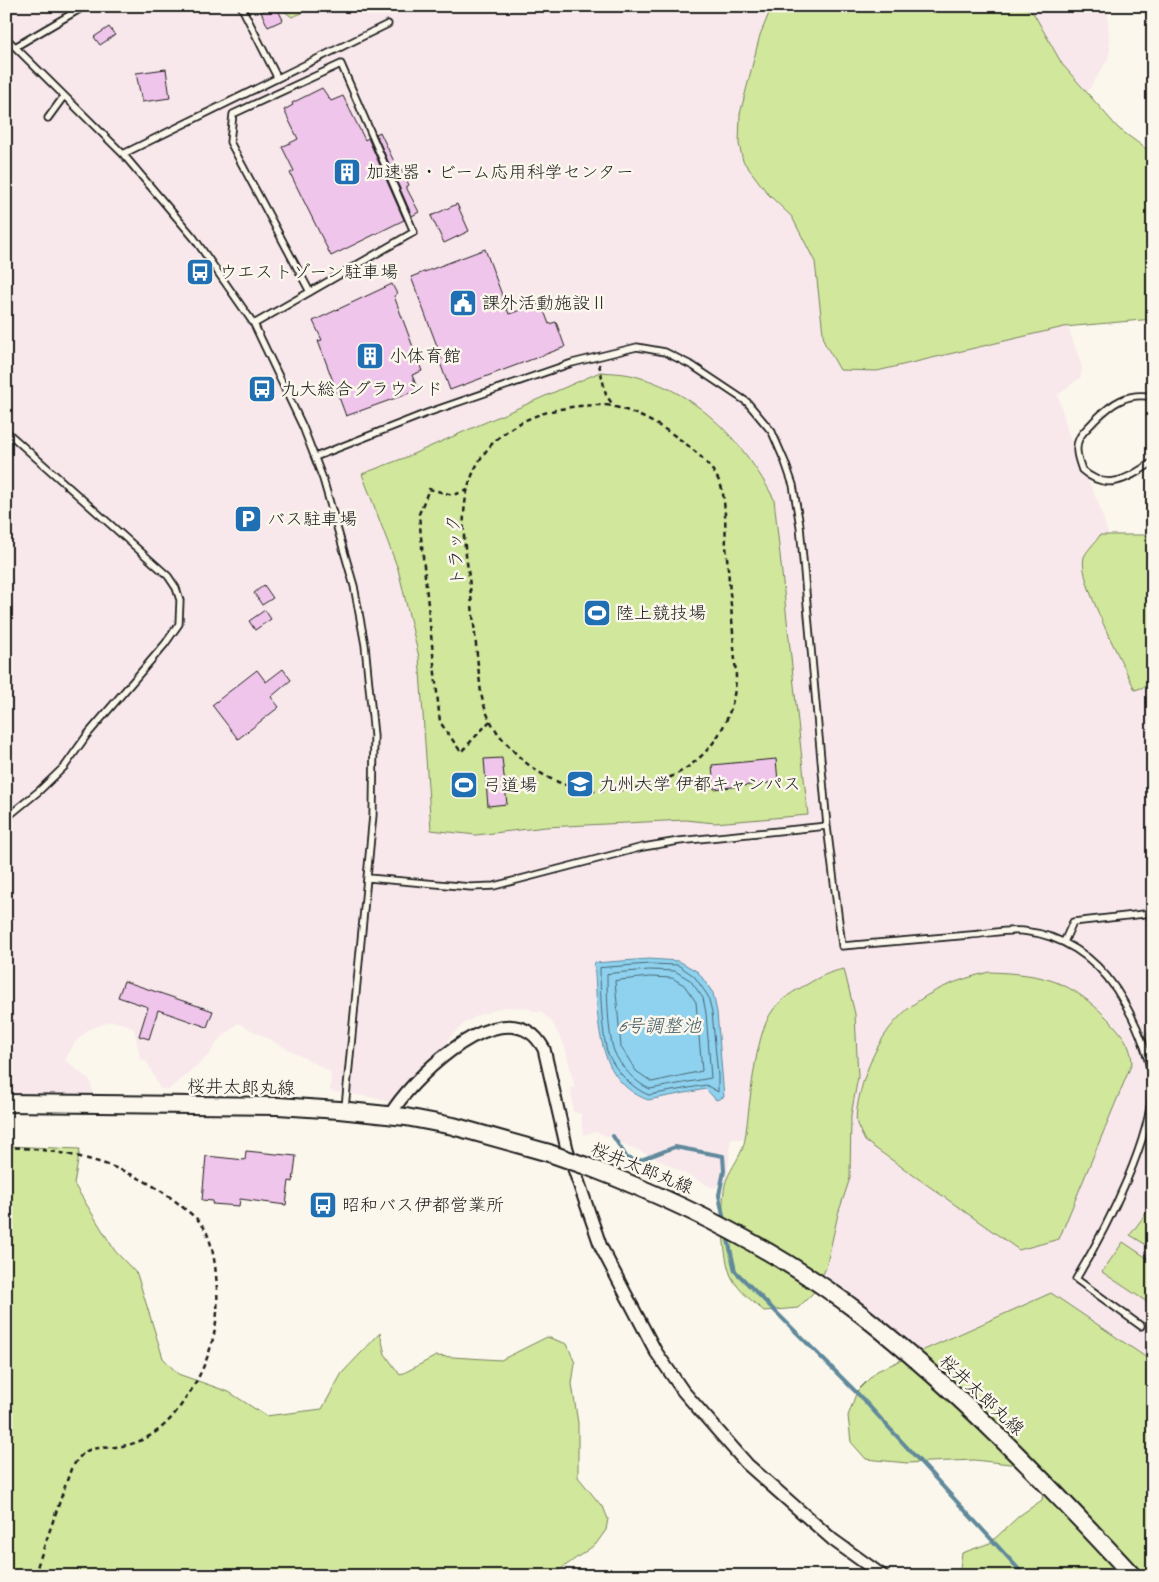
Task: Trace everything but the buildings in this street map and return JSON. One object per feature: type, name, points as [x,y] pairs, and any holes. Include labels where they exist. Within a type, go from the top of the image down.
[{"type":"main road","name":"桜井太郎丸線","points":[[6,1103],[278,1106],[390,1115],[453,1126],[549,1153],[652,1191],[736,1234],[807,1276],[860,1314],[904,1350],[1013,1452],[1133,1576]]},
{"type":"street","points":[[390,1115],[401,1097],[446,1055],[488,1028],[503,1026],[522,1029],[536,1038],[544,1049],[566,1149],[601,1247],[656,1352],[683,1390],[747,1464],[833,1540],[883,1576]]},
{"type":"lane","points":[[15,47],[85,6]]},
{"type":"lane","points":[[241,6],[277,77]]},
{"type":"lane","points":[[123,154],[388,24]]},
{"type":"lane","points":[[6,38],[123,154],[194,238],[254,324],[315,457],[343,542],[354,586],[365,645],[374,765],[368,878],[345,1111]]},
{"type":"lane","points":[[254,324],[310,292],[414,232],[340,64],[234,114],[230,142],[310,292]]},
{"type":"lane","points":[[48,118],[64,96]]},
{"type":"lane","points":[[315,457],[427,413],[572,363],[637,347],[665,352],[693,366],[747,402],[772,432],[792,485],[800,526],[827,826],[842,946],[1022,931],[1064,942],[1080,950],[1107,975],[1126,1006],[1152,1077],[1151,1108],[1128,1176],[1106,1229],[1076,1279],[1141,1326]]},
{"type":"lane","points":[[1153,397],[1138,395],[1118,400],[1086,430],[1079,440],[1077,449],[1082,470],[1097,481],[1107,483],[1119,481],[1153,462]]},
{"type":"lane","points":[[6,431],[156,563],[176,588],[181,616],[179,624],[165,644],[87,736],[65,766],[40,791],[6,818]]},
{"type":"lane","points":[[368,878],[470,887],[494,886],[652,846],[827,826]]},
{"type":"lane","points":[[1064,942],[1073,922],[1153,913]]},
{"type":"path","points":[[598,358],[606,395],[614,406]]},
{"type":"path","name":"トラック","points":[[597,405],[614,406],[620,406],[656,424],[690,446],[700,455],[722,489],[736,676],[735,698],[730,714],[716,741],[697,760],[674,775],[649,785],[621,790],[581,790],[542,774],[516,754],[490,721],[482,703],[463,516],[473,474],[490,447],[509,428],[548,410],[597,405]]},
{"type":"path","points":[[468,490],[453,495],[429,488],[419,514],[421,537],[440,722],[461,752],[490,721]]},
{"type":"path","points":[[6,1147],[78,1154],[115,1166],[169,1196],[192,1215],[205,1229],[213,1251],[217,1282],[218,1310],[216,1334],[210,1355],[191,1388],[176,1412],[161,1428],[147,1438],[128,1446],[89,1449],[80,1457],[71,1469],[34,1576]]},
{"type":"shaded area","name":"九州大学 伊都キャンパス","points":[[6,6],[1107,6],[1110,50],[1108,59],[1067,124],[1057,295],[1082,367],[1081,377],[1058,395],[1069,436],[1099,505],[1117,561],[1147,554],[1153,534],[1153,1506],[932,1360],[871,1309],[799,1255],[754,1139],[731,1139],[727,1181],[713,1188],[651,1156],[597,1132],[583,1135],[581,1114],[573,1112],[571,1088],[575,1088],[565,1047],[552,1022],[540,1011],[538,1013],[527,1008],[504,1007],[479,1015],[465,1023],[450,1037],[424,1083],[411,1096],[396,1104],[371,1097],[330,1091],[331,1072],[238,1023],[218,1041],[209,1055],[168,1090],[160,1089],[147,1062],[140,1058],[134,1029],[128,1025],[111,1021],[88,1030],[75,1042],[65,1060],[90,1080],[94,1098],[30,1096],[27,1093],[6,1094]]},
{"type":"green space","points":[[277,6],[304,6],[302,13],[292,17]]},
{"type":"green space","points":[[772,6],[1023,6],[1034,14],[1062,64],[1118,128],[1153,154],[1153,319],[1064,327],[877,371],[840,370],[824,342],[815,262],[792,217],[768,194],[743,161],[739,144],[740,114],[760,35]]},
{"type":"green space","name":"陸上競技場","points":[[600,372],[633,376],[660,385],[701,409],[735,441],[749,459],[774,499],[808,815],[715,823],[685,820],[546,827],[476,835],[431,830],[419,657],[398,569],[362,474],[404,458]]},
{"type":"green space","points":[[1100,535],[1153,535],[1153,684],[1135,690],[1112,643],[1087,584],[1084,557]]},
{"type":"green space","points":[[844,969],[855,1014],[858,1077],[851,1115],[850,1178],[838,1214],[826,1268],[814,1292],[798,1308],[764,1311],[738,1287],[729,1269],[723,1230],[723,1202],[726,1181],[744,1145],[757,1053],[761,1036],[773,1010],[792,993],[824,975]]},
{"type":"green space","points":[[989,972],[1041,978],[1055,982],[1082,996],[1109,1020],[1122,1035],[1130,1050],[1132,1063],[1059,1239],[1019,1250],[865,1141],[856,1120],[861,1089],[873,1056],[896,1020],[927,995],[966,978]]},
{"type":"green space","points":[[1151,1024],[1153,1024],[1153,1060],[1146,1037]]},
{"type":"green space","points":[[6,1146],[80,1149],[74,1184],[115,1251],[137,1274],[163,1358],[178,1374],[229,1392],[266,1416],[322,1409],[342,1373],[380,1333],[385,1354],[400,1375],[436,1356],[501,1360],[547,1337],[567,1344],[575,1363],[572,1384],[578,1423],[578,1477],[604,1509],[608,1519],[606,1530],[596,1544],[551,1576],[6,1576]]},
{"type":"green space","points":[[1153,1204],[1153,1249],[1130,1235]]},
{"type":"green space","points":[[1123,1242],[1153,1262],[1153,1306],[1102,1272]]},
{"type":"green space","points":[[1051,1293],[1153,1362],[1153,1576],[959,1576],[962,1553],[990,1543],[1019,1516],[1042,1500],[1045,1477],[1034,1463],[1010,1464],[974,1460],[907,1463],[866,1459],[851,1442],[848,1416],[857,1391],[877,1371]]},
{"type":"water","name":"6号調整池","points":[[649,959],[679,961],[698,972],[713,993],[717,1012],[724,1097],[716,1100],[706,1089],[648,1100],[630,1090],[617,1077],[608,1060],[602,1042],[594,963]]},
{"type":"waterway","points":[[613,1136],[627,1158],[638,1161],[675,1147],[723,1156],[724,1171],[719,1195],[724,1221]]},
{"type":"waterway","points":[[727,1235],[735,1271],[859,1395],[1025,1576]]},
{"type":"place","name":"加速器・ビーム応用科学センター","points":[[347,172]]},
{"type":"place","name":"ウエストゾーン駐車場","points":[[200,272]]},
{"type":"place","name":"課外活動施設Ⅱ","points":[[463,303]]},
{"type":"place","name":"小体育館","points":[[370,356]]},
{"type":"place","name":"九大総合グラウンド","points":[[262,389]]},
{"type":"place","name":"バス駐車場","points":[[248,519]]},
{"type":"place","name":"陸上競技場","points":[[597,613]]},
{"type":"place","name":"九州大学 伊都キャンパス","points":[[580,784]]},
{"type":"place","name":"弓道場","points":[[464,785]]},
{"type":"place","name":"昭和バス伊都営業所","points":[[323,1205]]}]
